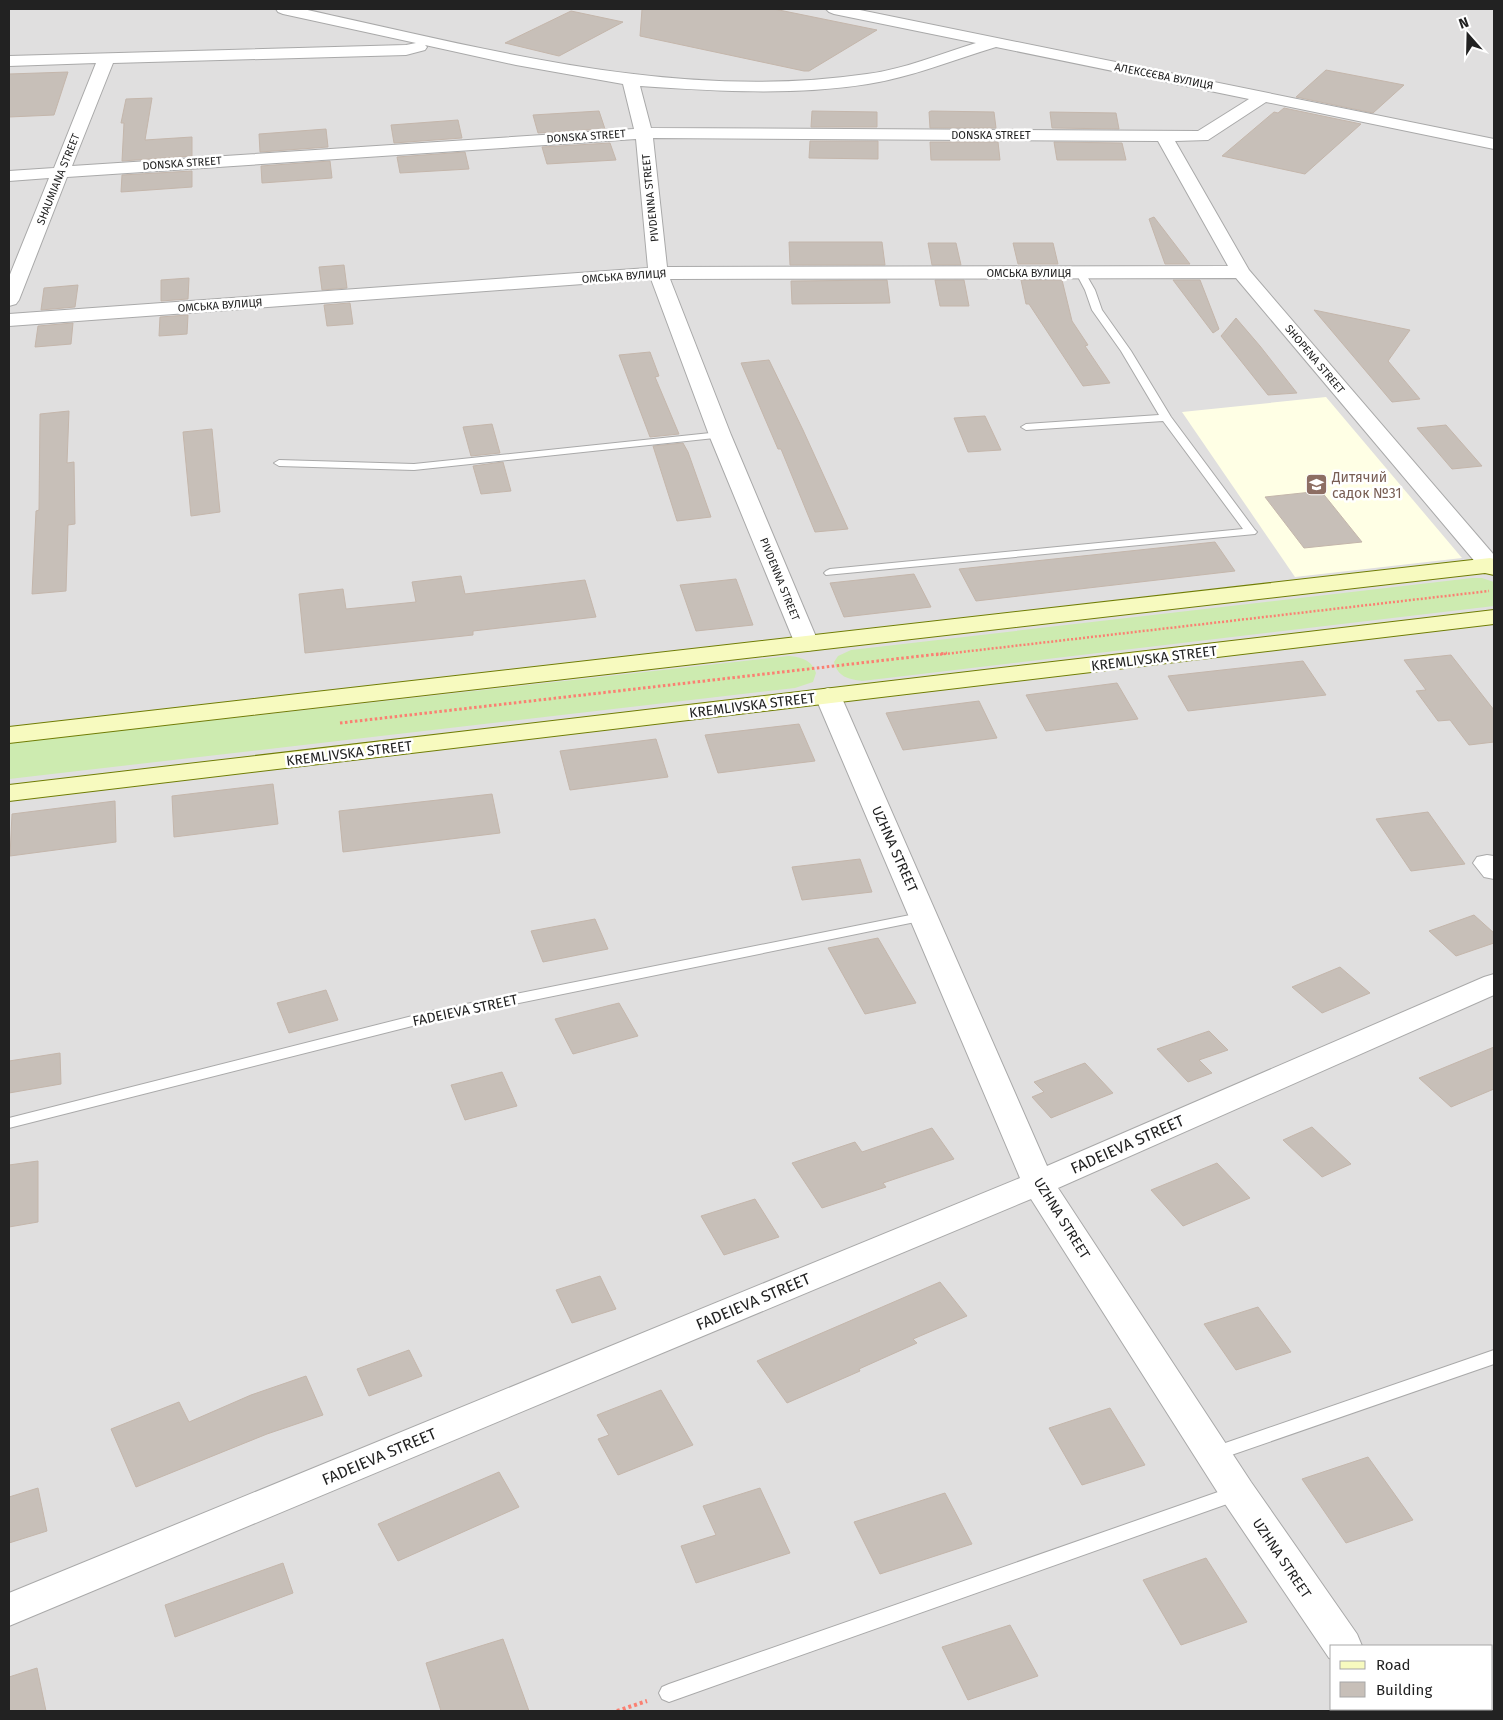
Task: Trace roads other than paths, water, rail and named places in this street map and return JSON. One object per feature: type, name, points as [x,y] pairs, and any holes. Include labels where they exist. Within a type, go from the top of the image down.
[{"type":"street","points":[[282,9],[516,60],[630,80],[713,86],[806,86],[868,79],[924,66],[942,58],[995,42]]},
{"type":"street","name":"АЛЕКСЄЄВА ВУЛИЦЯ","points":[[834,9],[1494,144]]},
{"type":"street","points":[[9,60],[406,50],[440,43]]},
{"type":"street","name":"SHAUMIANA STREET","points":[[9,300],[107,57]]},
{"type":"street","name":"PIVDENNA STREET","points":[[630,80],[644,133],[658,273],[720,435],[807,644]]},
{"type":"street","name":"DONSKA STREET","points":[[9,176],[644,133],[1202,136],[1264,96]]},
{"type":"street","name":"SHOPENA STREET","points":[[1164,136],[1241,272],[1492,566]]},
{"type":"street","name":"ОМСЬКА ВУЛИЦЯ","points":[[9,320],[658,273],[1241,272]]},
{"type":"street","points":[[9,735],[1492,566]]},
{"type":"street","name":"KREMLIVSKA STREET","points":[[9,793],[1494,617]]},
{"type":"street","name":"UZHNA STREET","points":[[828,696],[925,916],[1038,1183],[1238,1493],[1342,1645]]},
{"type":"street","name":"FADEIEVA STREET","points":[[9,1610],[1038,1183],[1494,984]]},
{"type":"lane","points":[[830,573],[1251,532],[1166,418],[1126,351],[1097,310],[1090,290],[1081,273]]},
{"type":"lane","points":[[1026,427],[1166,418]]},
{"type":"lane","points":[[279,464],[414,467],[720,435]]},
{"type":"lane","name":"FADEIEVA STREET","points":[[9,1123],[436,1015],[925,916]]},
{"type":"lane","points":[[1214,1454],[1494,1357]]},
{"type":"lane","points":[[669,1693],[1238,1493]]},
{"type":"place","name":"Дитячий садок №31","points":[[1316,485]]}]
